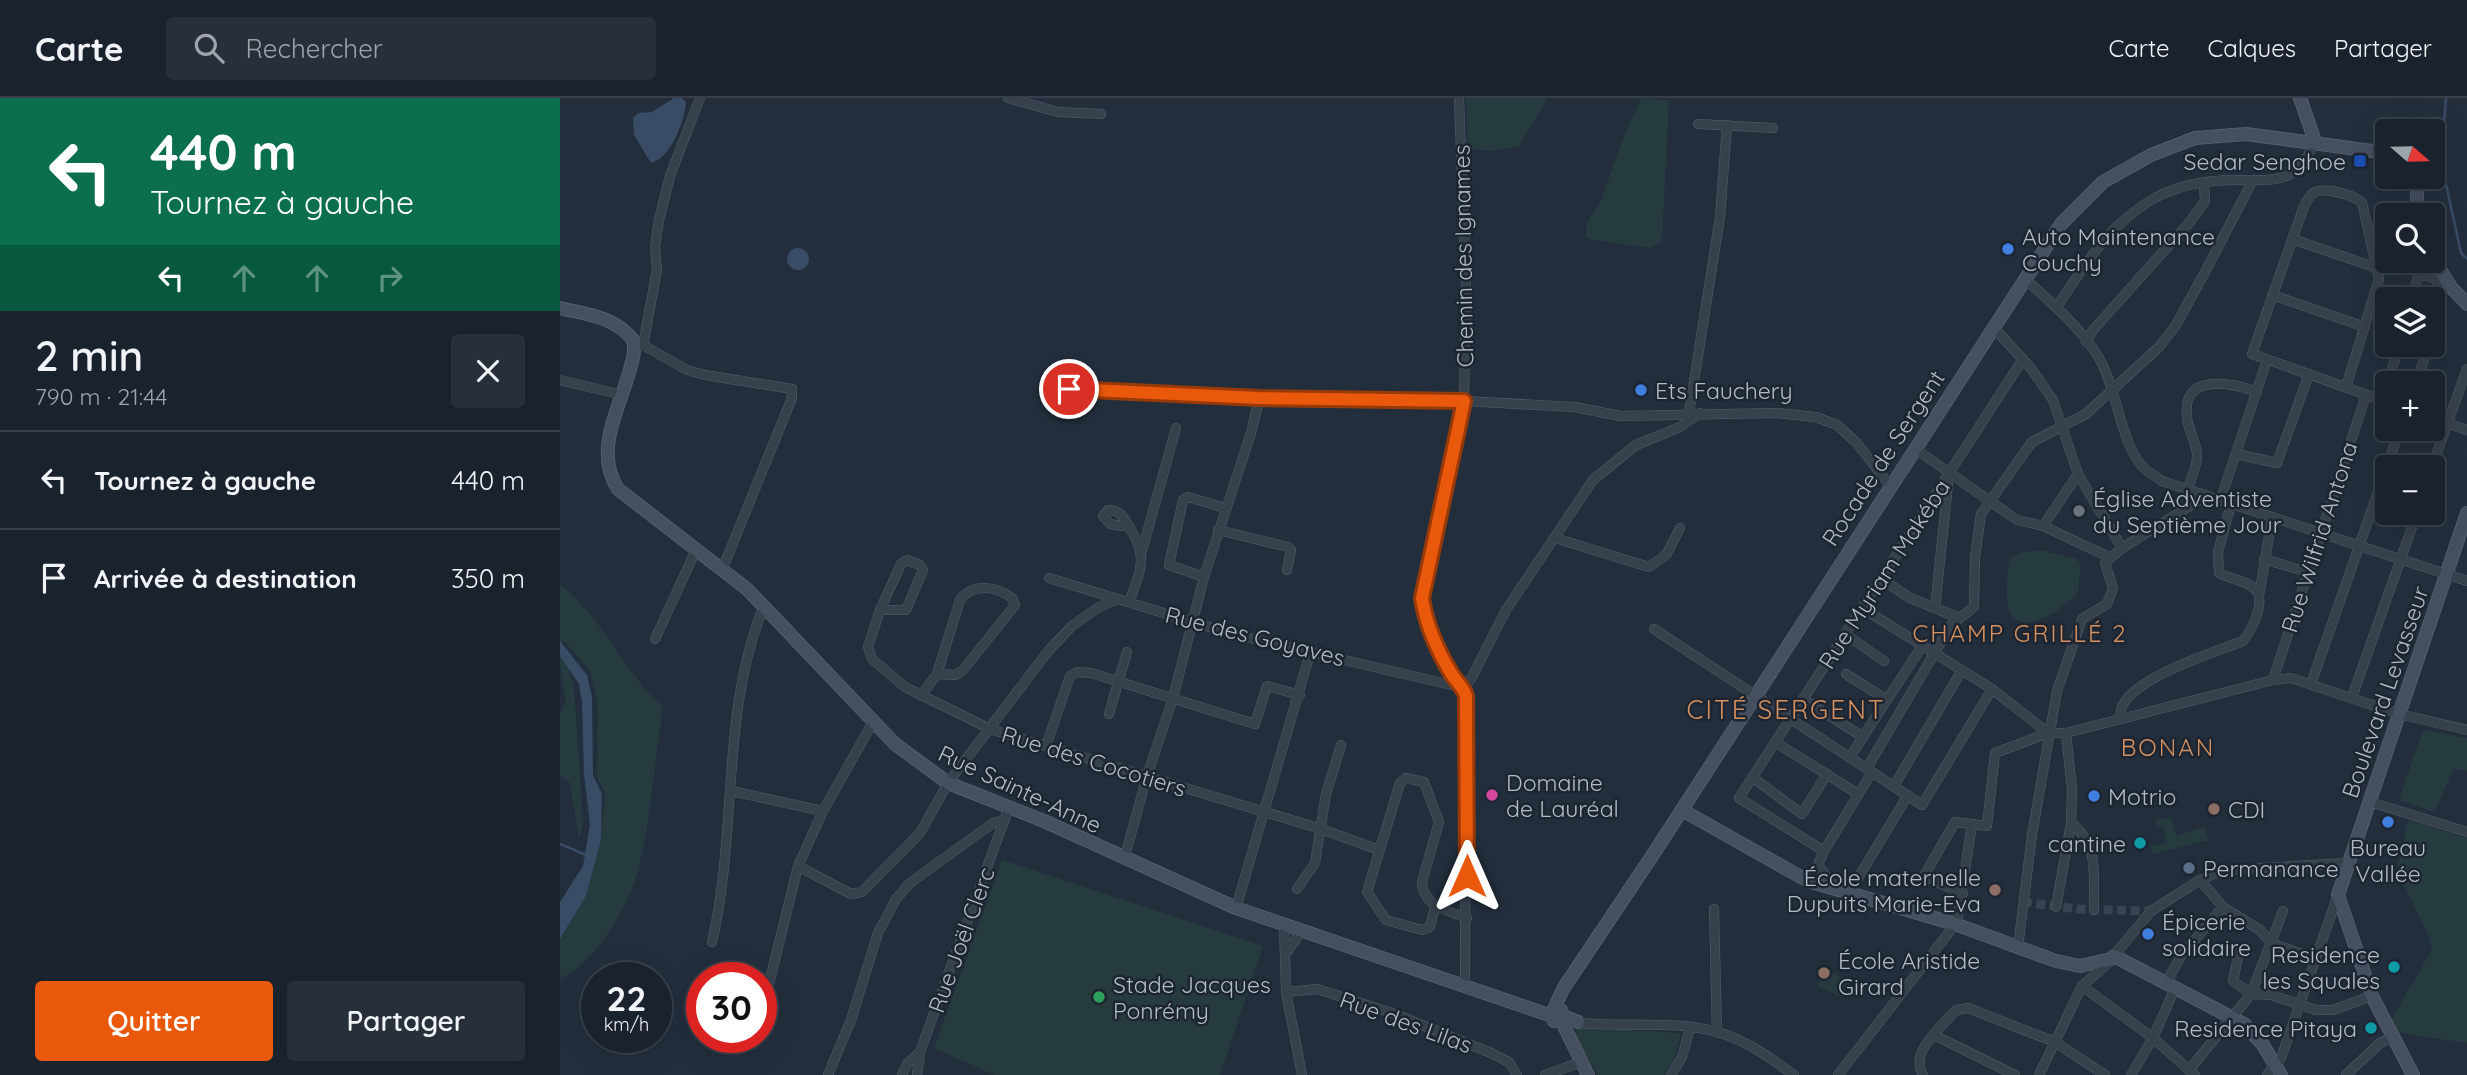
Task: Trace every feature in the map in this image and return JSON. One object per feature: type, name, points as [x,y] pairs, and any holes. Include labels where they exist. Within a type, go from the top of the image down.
[{"type":"main road","points":[[2300,98],[2315,141]]},
{"type":"main road","name":"Rocade de Sergent","points":[[1558,1018],[1563,989],[2061,225],[2103,182],[2151,155],[2195,138],[2246,134],[2375,151]]},
{"type":"main road","points":[[2438,273],[2467,304]]},
{"type":"main road","points":[[560,308],[598,316],[615,323],[639,346]]},
{"type":"main road","name":"Rue Sainte-Anne","points":[[639,346],[606,450],[612,479],[626,498],[722,570],[764,606],[907,756],[948,783],[1009,807],[1236,908],[1538,1012],[1578,1022]]},
{"type":"main road","name":"Boulevard Levasseur","points":[[2340,890],[2345,865],[2370,802],[2467,513]]},
{"type":"main road","points":[[1682,810],[1810,881],[1955,924],[2056,961],[2080,966],[2112,957],[2230,1016],[2253,1032],[2275,1072]]},
{"type":"main road","points":[[2340,890],[2372,996],[2413,1075]]},
{"type":"main road","points":[[1558,1018],[1588,1075]]},
{"type":"street","points":[[700,98],[670,176],[659,219],[655,247],[657,270],[639,346],[687,370],[792,389],[792,398],[764,472],[722,570]]},
{"type":"street","points":[[1008,98],[1058,111],[1101,114]]},
{"type":"street","name":"Chemin des Ignames","points":[[1459,98],[1465,271],[1464,401],[1422,598],[1424,612],[1451,673],[1464,688]]},
{"type":"street","points":[[1698,124],[1773,128]]},
{"type":"street","points":[[1689,413],[1720,217],[1727,125]]},
{"type":"street","points":[[2057,307],[2096,248],[2127,216],[2154,198],[2187,185],[2290,175],[2304,162],[2315,141]]},
{"type":"street","points":[[2233,180],[2244,195]]},
{"type":"street","points":[[1881,579],[1935,608],[1957,617],[1967,615],[1974,607],[1975,558],[1981,514],[2032,442],[2086,414],[2159,347],[2176,325],[2253,180]]},
{"type":"street","points":[[2086,342],[2093,330],[2189,223],[2205,201],[2204,183]]},
{"type":"street","points":[[2375,258],[2364,206],[2355,198],[2321,190],[2312,194],[2292,239],[2252,354],[2375,398]]},
{"type":"street","points":[[2292,239],[2375,267]]},
{"type":"street","points":[[2346,387],[2379,279],[2378,273]]},
{"type":"street","points":[[2415,287],[2419,276],[2440,277],[2436,287]]},
{"type":"street","points":[[2025,279],[2057,307],[2099,357],[2114,387],[2130,444],[2144,468],[2162,481],[2467,581]]},
{"type":"street","points":[[2272,295],[2365,327]]},
{"type":"street","points":[[1993,327],[2023,359],[2053,400],[2078,474],[2122,548]]},
{"type":"street","name":"Rue Myriam Makéba","points":[[1824,851],[1739,798],[2023,359]]},
{"type":"street","points":[[2220,500],[2267,360]]},
{"type":"street","points":[[2436,455],[2467,369]]},
{"type":"street","points":[[2236,454],[2277,463],[2308,374]]},
{"type":"street","points":[[560,380],[623,395]]},
{"type":"street","points":[[2187,491],[2198,458],[2187,420],[2186,405],[2194,393],[2210,383],[2230,383],[2257,392]]},
{"type":"street","points":[[1069,389],[1259,398],[1464,401],[1574,407],[1621,416],[1777,413],[1816,417],[1838,425],[1856,442],[1890,486]]},
{"type":"street","name":"Rue Wilfrid Antona","points":[[2273,680],[2366,395]]},
{"type":"street","points":[[1124,860],[1147,776],[1173,698],[1204,577],[1251,433],[1259,398]]},
{"type":"street","points":[[1465,987],[1467,918],[1464,688],[1506,610],[1593,480],[1636,445],[1680,427],[1700,413]]},
{"type":"street","points":[[2445,422],[2467,430]]},
{"type":"street","points":[[1129,602],[1141,568],[1142,551],[1176,428]]},
{"type":"street","points":[[2311,684],[2396,441]]},
{"type":"street","points":[[1914,448],[2017,520],[2043,526],[2109,557]]},
{"type":"street","points":[[1935,608],[1949,474]]},
{"type":"street","points":[[2043,526],[2078,474]]},
{"type":"street","points":[[2018,947],[2032,835],[2057,691],[2082,619],[2107,604],[2113,588],[2105,563],[2122,548],[2206,496]]},
{"type":"street","points":[[1204,577],[1169,565],[1177,517],[1186,498],[1225,508]]},
{"type":"street","points":[[2231,504],[2218,552],[2219,573],[2255,588],[2259,596]]},
{"type":"street","points":[[2121,719],[2119,712],[2124,699],[2147,681],[2243,641],[2251,631],[2272,518]]},
{"type":"street","points":[[2352,697],[2413,525]]},
{"type":"street","points":[[1130,527],[1142,551]]},
{"type":"street","points":[[1555,538],[1649,567],[1666,555],[1680,528]]},
{"type":"street","points":[[1218,530],[1288,547],[1291,550],[1287,570]]},
{"type":"street","points":[[655,639],[696,550]]},
{"type":"street","points":[[2264,559],[2307,572]]},
{"type":"street","name":"Rue des Cocotiers","points":[[880,610],[905,610],[922,580],[923,570],[920,565],[906,560],[901,564],[880,610],[868,647],[872,659],[888,675],[921,696],[989,729],[1321,829],[1379,850]]},
{"type":"street","name":"Rue des Goyaves","points":[[1049,578],[1194,622],[1464,688]]},
{"type":"street","points":[[921,696],[937,674],[960,600],[966,593],[987,588],[1012,598],[1015,604],[1008,616],[963,670],[956,674],[937,674]]},
{"type":"street","points":[[798,866],[851,894],[862,892],[920,833],[948,783],[1028,677],[1072,626],[1099,607],[1118,599]]},
{"type":"street","points":[[712,942],[724,887],[732,791],[734,720],[764,606]]},
{"type":"street","points":[[1862,608],[1992,689],[2049,733]]},
{"type":"street","points":[[1810,881],[1824,851],[1957,617]]},
{"type":"street","points":[[1654,629],[1922,804],[1992,689]]},
{"type":"street","points":[[1845,634],[1884,661]]},
{"type":"street","points":[[1850,757],[1922,646]]},
{"type":"street","points":[[1236,908],[1311,650]]},
{"type":"street","points":[[1110,713],[1127,652]]},
{"type":"street","points":[[1894,786],[1962,670]]},
{"type":"street","points":[[1046,746],[1073,673],[1083,671],[1255,724],[1267,686],[1300,695]]},
{"type":"street","points":[[1846,674],[1886,700]]},
{"type":"street","points":[[1963,894],[1924,876],[1955,822],[1987,826],[1995,753],[2049,733],[2066,733],[2273,680],[2291,678],[2399,714],[2467,730]]},
{"type":"street","points":[[1803,699],[1863,737]]},
{"type":"street","points":[[774,962],[798,866],[823,811],[873,722]]},
{"type":"street","points":[[2056,906],[2071,823],[2072,789],[2066,733]]},
{"type":"street","points":[[1775,742],[1858,794]]},
{"type":"street","points":[[1297,889],[1315,863],[1331,774],[1341,745]]},
{"type":"street","points":[[1752,777],[1802,814],[1827,774]]},
{"type":"street","points":[[1435,907],[1430,926],[1424,930],[1391,922],[1383,916],[1367,892],[1400,783],[1411,778],[1423,782],[1438,822],[1422,887],[1435,907],[1467,918]]},
{"type":"street","points":[[732,791],[823,811]]},
{"type":"street","points":[[1849,893],[1908,795]]},
{"type":"street","points":[[2370,802],[2467,832]]},
{"type":"street","name":"Rue Joël Clerc","points":[[919,1074],[920,1052],[1009,807]]},
{"type":"street","points":[[829,1074],[854,1011],[878,933],[901,891],[993,823],[1005,820]]},
{"type":"street","points":[[2071,823],[2084,833],[2092,853],[2094,909]]},
{"type":"street","points":[[1838,1075],[1955,924],[1963,894],[1972,824]]},
{"type":"street","points":[[1818,865],[1836,889]]},
{"type":"street","points":[[2039,1075],[2084,984],[2112,957],[2151,911],[2200,880],[2224,870],[2244,867],[2345,865]]},
{"type":"street","points":[[2200,880],[2223,907],[2260,930],[2271,943],[2314,958]]},
{"type":"street","name":"Boulevard Levasseur","points":[[2275,1072],[2340,890]]},
{"type":"street","points":[[2131,1075],[2153,1038],[2187,948],[2223,907]]},
{"type":"street","points":[[1714,909],[1717,1032]]},
{"type":"street","points":[[2080,966],[2084,984],[2192,1072],[2230,1016],[2251,993],[2283,911]]},
{"type":"street","points":[[1284,924],[1286,992],[1302,1075]]},
{"type":"street","points":[[1284,956],[1302,930]]},
{"type":"street","points":[[2239,951],[2233,981],[2251,993],[2271,995],[2298,1005],[2333,1010],[2372,996]]},
{"type":"street","name":"Rue des Lilas","points":[[1286,992],[1317,989],[1395,1014],[1491,1053],[1509,1062],[1517,1075]]},
{"type":"street","points":[[1923,1075],[1918,1066],[1919,1055],[1956,1010],[1968,1008],[2055,1042],[2105,1075]]},
{"type":"street","points":[[1578,1022],[1717,1032],[1753,1048],[1794,1075]]},
{"type":"street","points":[[1671,1075],[1682,1057],[1690,1028]]},
{"type":"street","points":[[1934,1035],[2015,1075]]},
{"type":"street","points":[[2346,1075],[2380,1043],[2392,1037]]},
{"type":"street","points":[[902,1075],[907,1064],[920,1052]]},
{"type":"street","points":[[1545,1075],[1581,1062]]},
{"type":"green space","points":[[1466,98],[1548,98],[1519,146],[1493,151],[1468,149]]},
{"type":"green space","points":[[1642,98],[1669,100],[1662,241],[1651,248],[1594,240],[1587,237],[1586,225],[1601,200],[1626,131]]},
{"type":"green space","points":[[2040,550],[2076,559],[2081,564],[2078,592],[2056,611],[2043,618],[2021,622],[2012,616],[2008,604],[2007,585],[2011,557]]},
{"type":"green space","points":[[560,584],[589,612],[636,677],[663,707],[647,828],[635,881],[619,915],[598,947],[573,972],[560,978],[560,939],[586,896],[601,840],[605,793],[597,777],[598,705],[590,670],[561,638],[574,689],[583,823],[579,840],[570,783],[560,775],[560,713],[566,702],[560,666]]},
{"type":"green space","points":[[2423,730],[2467,738],[2467,771],[2453,769],[2435,812],[2399,800]]},
{"type":"green space","points":[[2171,817],[2176,836],[2204,827],[2208,840],[2154,854],[2150,846],[2166,843],[2163,826],[2157,827],[2155,820]]},
{"type":"green space","points":[[2408,820],[2467,838],[2467,1043],[2395,1032],[2389,1023],[2432,950],[2430,939],[2397,870]]},
{"type":"green space","name":"Stade Jacques Ponrémy","points":[[1002,860],[1263,946],[1220,1075],[995,1075],[934,1048]]},
{"type":"green space","points":[[1823,970],[1855,982],[1848,999],[1817,987]]},
{"type":"green space","points":[[1576,1027],[1681,1033],[1675,1057],[1664,1075],[1598,1075],[1577,1040]]},
{"type":"water","points":[[674,98],[682,98],[686,102],[683,119],[670,147],[658,160],[651,163],[634,135],[633,118],[638,113],[652,112]]},
{"type":"water","points":[[798,248],[806,251],[809,259],[806,267],[798,270],[790,267],[787,259],[790,251]]},
{"type":"water","points":[[560,641],[587,675],[592,697],[593,775],[602,794],[601,840],[586,896],[560,939],[560,902],[583,866],[590,825],[584,774],[582,702],[579,684],[560,656]]},
{"type":"waterway","points":[[2446,98],[2441,161],[2461,253],[2467,259]]},
{"type":"waterway","points":[[560,844],[586,855]]},
{"type":"tunnel","points":[[2023,902],[2078,909],[2151,911]]},
{"type":"place","name":"Sedar Senghoe","points":[[2360,161]]},
{"type":"place","name":"Auto Maintenance Couchy","points":[[2008,249]]},
{"type":"place","name":"Ets Fauchery","points":[[1641,390]]},
{"type":"place","name":"Église Adventiste du Septième Jour","points":[[2079,511]]},
{"type":"place","name":"Domaine de Lauréal","points":[[1492,795]]},
{"type":"place","name":"Motrio","points":[[2094,796]]},
{"type":"place","name":"CDI","points":[[2214,809]]},
{"type":"place","name":"Bureau Vallée","points":[[2388,822]]},
{"type":"place","name":"cantine","points":[[2140,843]]},
{"type":"place","name":"Permanance","points":[[2189,868]]},
{"type":"place","name":"École maternelle Dupuits Marie-Eva","points":[[1995,890]]},
{"type":"place","name":"Épicerie solidaire","points":[[2148,934]]},
{"type":"place","name":"Residence les Squales","points":[[2394,967]]},
{"type":"place","name":"École Aristide Girard","points":[[1824,973]]},
{"type":"place","name":"Stade Jacques Ponrémy","points":[[1099,997]]},
{"type":"place","name":"Residence Pitaya","points":[[2371,1028]]},
{"type":"district","name":"CHAMP GRILLÉ 2","points":[[2020,633]]},
{"type":"district","name":"CITÉ SERGENT","points":[[1786,709]]},
{"type":"district","name":"BONAN","points":[[2168,747]]},
{"type":"route","points":[[1069,389],[1259,398],[1464,401],[1433,535],[1422,598],[1424,612],[1451,673],[1464,688],[1466,696],[1467,876]]}]
